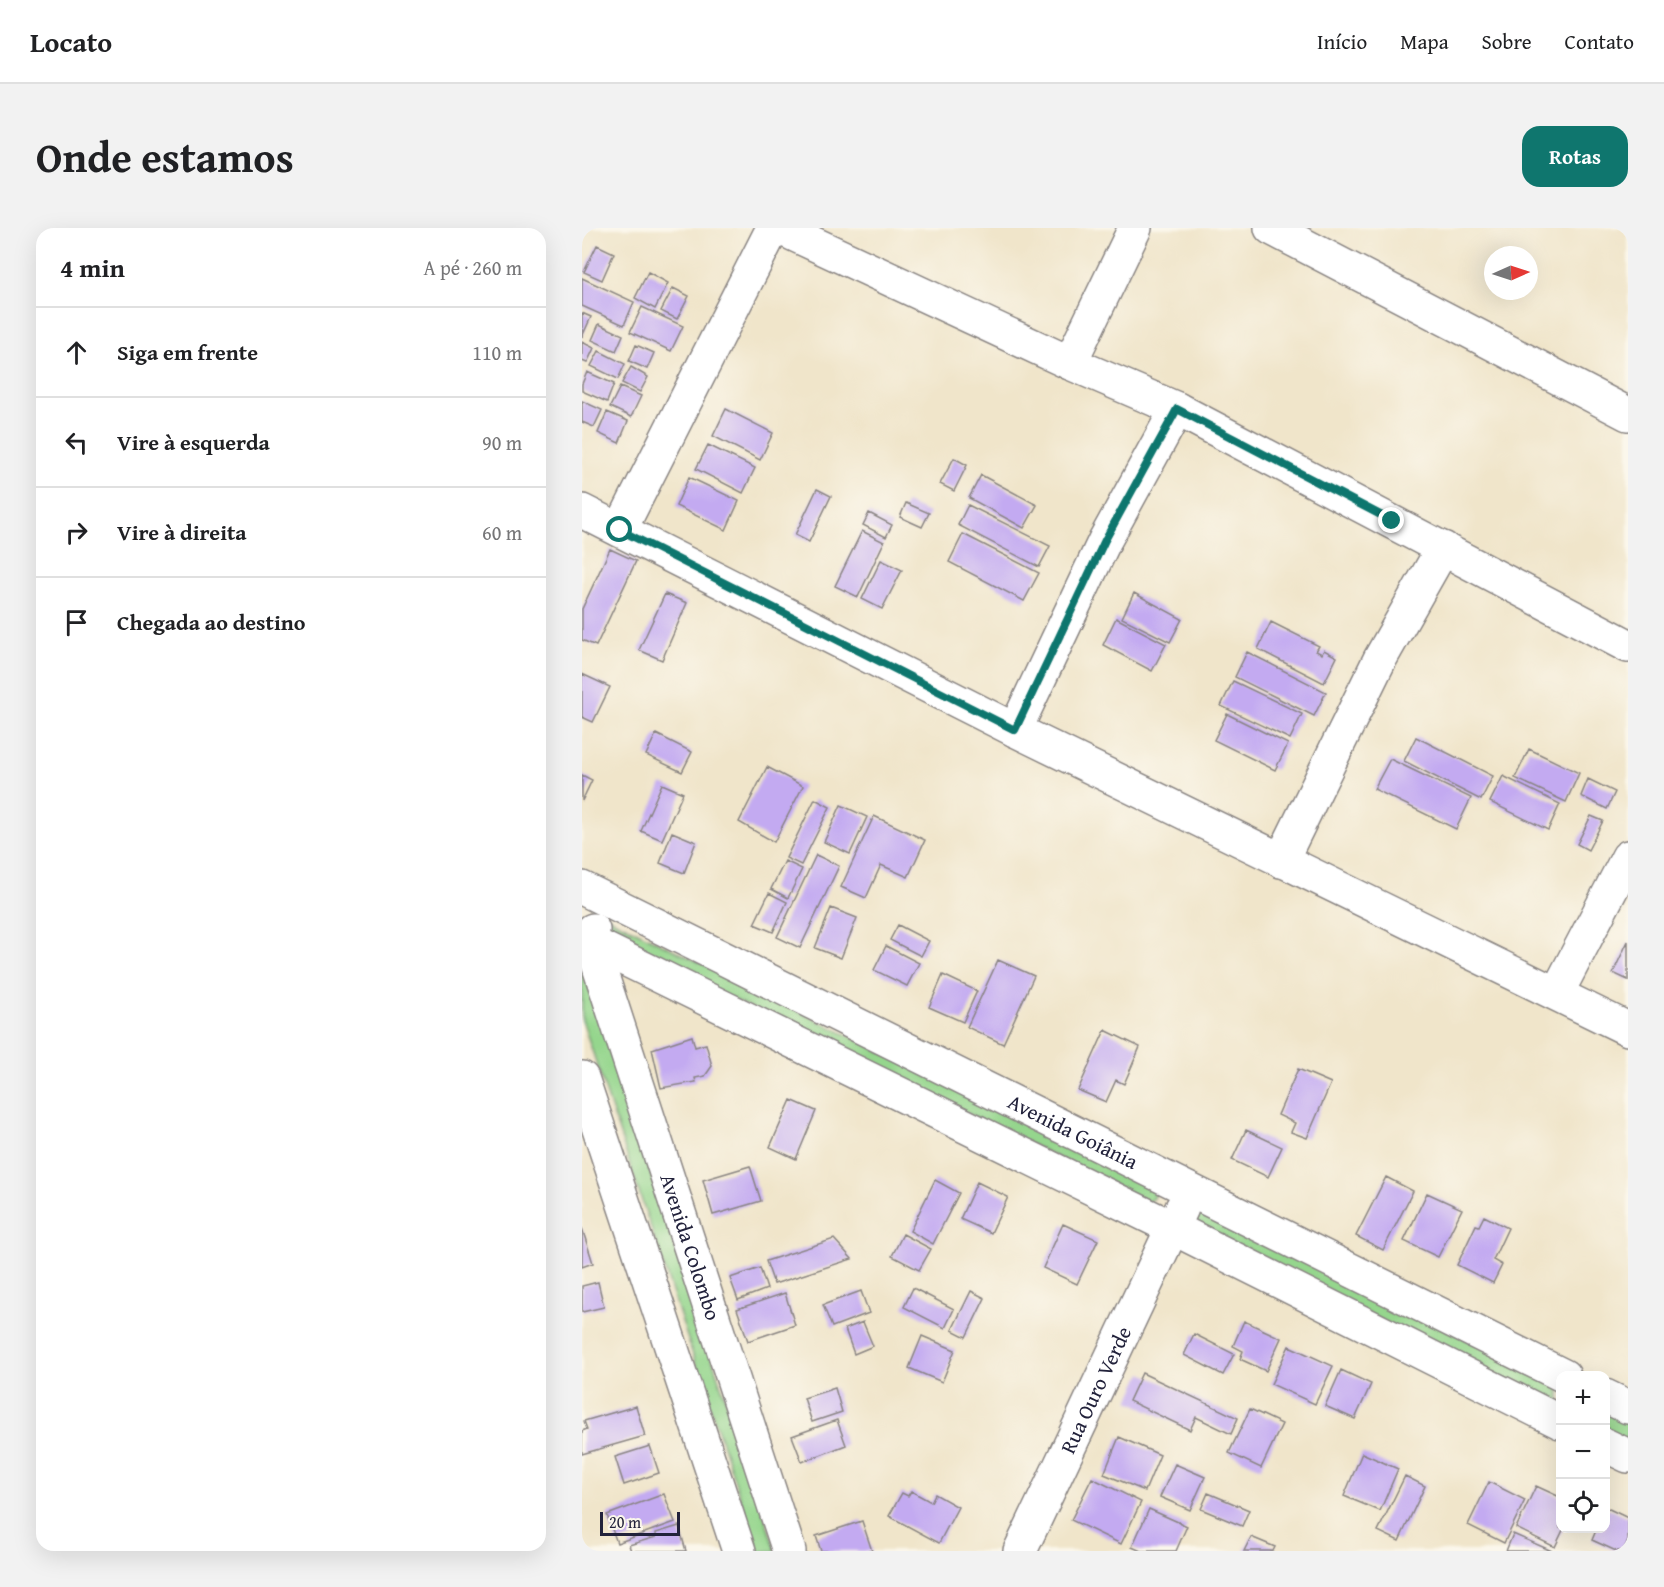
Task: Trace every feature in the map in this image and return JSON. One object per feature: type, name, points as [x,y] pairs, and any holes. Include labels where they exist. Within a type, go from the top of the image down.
[{"type":"street","points":[[620,530],[772,228]]},
{"type":"street","points":[[780,228],[1070,363],[1177,409],[1628,646]]},
{"type":"street","points":[[1070,363],[1135,228]]},
{"type":"street","points":[[1271,228],[1628,414]]},
{"type":"street","points":[[1015,730],[1105,540],[1177,409]]},
{"type":"street","points":[[582,512],[1015,730],[1628,1029]]},
{"type":"street","points":[[1281,861],[1380,659],[1443,548]]},
{"type":"street","points":[[1557,993],[1628,857]]},
{"type":"street","points":[[587,940],[590,892]]},
{"type":"street","name":"Avenida Goiânia","points":[[590,892],[1556,1372]]},
{"type":"street","name":"Avenida Goiânia","points":[[587,940],[1173,1228],[1556,1420]]},
{"type":"street","name":"Avenida Colombo","points":[[587,940],[789,1551]]},
{"type":"street","points":[[582,1078],[739,1551]]},
{"type":"street","name":"Rua Ouro Verde","points":[[1031,1547],[1190,1190]]},
{"type":"street","points":[[1610,1398],[1628,1407]]},
{"type":"street","points":[[1610,1447],[1628,1456]]},
{"type":"green space","points":[[605,916],[1156,1187],[1153,1198],[1149,1202],[606,937],[603,924]]},
{"type":"green space","points":[[582,968],[776,1551],[758,1551],[582,1020]]},
{"type":"green space","points":[[1201,1210],[1556,1383],[1556,1409],[1195,1226],[1196,1216]]},
{"type":"green space","points":[[1610,1410],[1628,1419],[1628,1445],[1610,1435]]},
{"type":"building","points":[[597,245],[614,253],[602,280],[584,272]]},
{"type":"building","points":[[648,272],[668,283],[655,309],[635,298]]},
{"type":"building","points":[[582,278],[634,302],[624,325],[582,306]]},
{"type":"building","points":[[673,288],[689,296],[677,319],[661,311]]},
{"type":"building","points":[[642,307],[683,326],[671,351],[630,332]]},
{"type":"building","points":[[582,313],[591,317],[582,337]]},
{"type":"building","points":[[599,324],[623,335],[616,351],[592,340]]},
{"type":"building","points":[[582,342],[594,348],[587,363],[582,361]]},
{"type":"building","points":[[636,345],[654,353],[647,369],[629,361]]},
{"type":"building","points":[[599,351],[625,364],[618,379],[591,366]]},
{"type":"building","points":[[631,367],[648,377],[640,392],[622,383]]},
{"type":"building","points":[[587,372],[614,384],[607,402],[582,391]]},
{"type":"building","points":[[620,387],[641,396],[631,417],[610,407]]},
{"type":"building","points":[[582,401],[602,410],[594,427],[582,422]]},
{"type":"building","points":[[726,409],[773,433],[760,460],[713,436]]},
{"type":"building","points":[[607,412],[628,421],[619,443],[598,433]]},
{"type":"building","points":[[708,445],[755,468],[743,493],[696,469]]},
{"type":"building","points":[[954,458],[967,465],[954,491],[940,484]]},
{"type":"building","points":[[981,475],[1037,505],[1024,528],[969,498]]},
{"type":"building","points":[[689,477],[739,501],[726,530],[676,506]]},
{"type":"building","points":[[817,489],[831,496],[809,542],[795,535]]},
{"type":"building","points":[[906,503],[929,513],[922,527],[900,517]]},
{"type":"building","points":[[968,505],[1050,546],[1039,567],[958,525]]},
{"type":"building","points":[[869,513],[892,525],[886,537],[863,525]]},
{"type":"building","points":[[862,531],[884,542],[858,597],[835,586]]},
{"type":"building","points":[[963,534],[1039,573],[1024,601],[949,562]]},
{"type":"building","points":[[610,549],[636,561],[596,646],[582,640],[582,609]]},
{"type":"building","points":[[881,560],[902,570],[882,609],[862,599]]},
{"type":"building","points":[[1134,593],[1182,619],[1170,642],[1122,618]]},
{"type":"building","points":[[665,594],[687,603],[662,660],[639,650]]},
{"type":"building","points":[[1116,618],[1166,644],[1152,671],[1103,645]]},
{"type":"building","points":[[1271,622],[1319,646],[1316,651],[1322,654],[1324,650],[1337,657],[1324,683],[1258,649]]},
{"type":"building","points":[[1247,652],[1326,692],[1314,716],[1235,677]]},
{"type":"building","points":[[582,674],[610,687],[593,722],[582,717]]},
{"type":"building","points":[[1233,681],[1302,714],[1290,739],[1221,706]]},
{"type":"building","points":[[1227,714],[1288,744],[1275,770],[1214,740]]},
{"type":"building","points":[[656,734],[692,752],[682,772],[646,755]]},
{"type":"building","points":[[1416,737],[1493,776],[1481,800],[1404,761]]},
{"type":"building","points":[[1529,749],[1579,773],[1566,802],[1515,778]]},
{"type":"building","points":[[1390,759],[1471,798],[1456,829],[1374,789]]},
{"type":"building","points":[[767,767],[803,786],[774,842],[739,822]]},
{"type":"building","points":[[582,775],[592,780],[582,801]]},
{"type":"building","points":[[1503,776],[1560,804],[1548,830],[1490,802]]},
{"type":"building","points":[[1588,779],[1615,792],[1607,809],[1581,796]]},
{"type":"building","points":[[662,784],[683,793],[662,840],[641,831]]},
{"type":"building","points":[[815,799],[830,807],[801,865],[786,858]]},
{"type":"building","points":[[841,805],[867,817],[850,854],[824,842]]},
{"type":"building","points":[[874,816],[925,840],[908,877],[881,865],[866,898],[841,887]]},
{"type":"building","points":[[1591,816],[1603,821],[1588,850],[1577,844]]},
{"type":"building","points":[[672,832],[696,842],[684,873],[660,863]]},
{"type":"building","points":[[816,855],[839,866],[800,948],[777,937]]},
{"type":"building","points":[[785,861],[802,869],[788,898],[771,889]]},
{"type":"building","points":[[769,893],[787,902],[773,932],[754,924]]},
{"type":"building","points":[[831,908],[857,918],[841,958],[815,948]]},
{"type":"building","points":[[898,925],[929,941],[921,956],[890,940]]},
{"type":"building","points":[[1628,941],[1628,980],[1613,973]]},
{"type":"building","points":[[886,946],[919,963],[907,986],[874,970]]},
{"type":"building","points":[[998,960],[1034,976],[1003,1044],[967,1027]]},
{"type":"building","points":[[943,975],[977,991],[963,1022],[929,1007]]},
{"type":"building","points":[[1105,1030],[1140,1047],[1124,1084],[1116,1080],[1106,1102],[1078,1090]]},
{"type":"building","points":[[692,1036],[695,1047],[706,1044],[712,1066],[705,1076],[695,1078],[696,1082],[661,1088],[652,1049]]},
{"type":"building","points":[[1298,1069],[1331,1083],[1307,1138],[1291,1132],[1295,1123],[1278,1115]]},
{"type":"building","points":[[791,1100],[816,1111],[796,1159],[770,1147]]},
{"type":"building","points":[[1246,1130],[1282,1147],[1268,1177],[1232,1160]]},
{"type":"building","points":[[750,1166],[761,1201],[713,1215],[703,1180]]},
{"type":"building","points":[[1386,1177],[1413,1191],[1383,1250],[1356,1236]]},
{"type":"building","points":[[935,1180],[959,1193],[933,1244],[910,1231]]},
{"type":"building","points":[[977,1182],[1008,1197],[991,1233],[960,1219]]},
{"type":"building","points":[[1427,1193],[1462,1209],[1438,1257],[1404,1241]]},
{"type":"building","points":[[1484,1216],[1508,1228],[1493,1260],[1502,1265],[1493,1283],[1457,1265],[1476,1225],[1479,1226]]},
{"type":"building","points":[[1063,1224],[1098,1240],[1077,1284],[1043,1268]]},
{"type":"building","points":[[582,1228],[593,1263],[582,1267]]},
{"type":"building","points":[[903,1234],[931,1249],[919,1270],[892,1256]]},
{"type":"building","points":[[834,1239],[852,1259],[774,1284],[766,1261]]},
{"type":"building","points":[[760,1268],[767,1289],[738,1300],[730,1278]]},
{"type":"building","points":[[598,1282],[604,1307],[582,1312],[582,1286]]},
{"type":"building","points":[[913,1288],[954,1309],[945,1328],[904,1307]]},
{"type":"building","points":[[861,1291],[869,1313],[832,1327],[823,1305]]},
{"type":"building","points":[[971,1291],[985,1298],[966,1337],[952,1330]]},
{"type":"building","points":[[785,1293],[795,1325],[748,1341],[737,1309]]},
{"type":"building","points":[[1244,1321],[1281,1338],[1266,1371],[1240,1359],[1243,1351],[1233,1346]]},
{"type":"building","points":[[863,1322],[873,1346],[854,1354],[845,1329]]},
{"type":"building","points":[[1194,1334],[1234,1354],[1223,1375],[1184,1355]]},
{"type":"building","points":[[922,1336],[955,1350],[942,1382],[909,1368]]},
{"type":"building","points":[[1289,1346],[1333,1366],[1315,1404],[1271,1384]]},
{"type":"building","points":[[1341,1370],[1371,1384],[1355,1419],[1325,1406]]},
{"type":"building","points":[[1142,1373],[1238,1418],[1231,1434],[1196,1417],[1190,1430],[1129,1401]]},
{"type":"building","points":[[835,1388],[842,1412],[812,1422],[804,1398]]},
{"type":"building","points":[[636,1406],[645,1436],[582,1454],[582,1431],[587,1429],[584,1421]]},
{"type":"building","points":[[1250,1409],[1282,1424],[1261,1468],[1229,1453]]},
{"type":"building","points":[[837,1420],[846,1445],[802,1462],[792,1436]]},
{"type":"building","points":[[1119,1437],[1160,1455],[1145,1491],[1104,1474]]},
{"type":"building","points":[[650,1446],[659,1473],[624,1485],[615,1457]]},
{"type":"building","points":[[1362,1453],[1398,1469],[1380,1511],[1344,1496]]},
{"type":"building","points":[[1175,1464],[1205,1477],[1190,1510],[1160,1497]]},
{"type":"building","points":[[1405,1476],[1425,1486],[1399,1541],[1378,1531]]},
{"type":"building","points":[[1092,1478],[1141,1502],[1121,1544],[1071,1520]]},
{"type":"building","points":[[1489,1482],[1525,1500],[1504,1543],[1468,1525]]},
{"type":"building","points":[[1536,1486],[1556,1495],[1556,1533],[1562,1533],[1555,1547],[1516,1528]]},
{"type":"building","points":[[911,1491],[931,1502],[935,1494],[958,1507],[939,1543],[889,1516],[902,1493],[908,1496]]},
{"type":"building","points":[[1208,1493],[1249,1510],[1242,1526],[1201,1509]]},
{"type":"building","points":[[664,1494],[675,1522],[617,1543],[607,1515]]},
{"type":"building","points":[[1149,1509],[1187,1526],[1176,1551],[1141,1551],[1132,1547]]},
{"type":"building","points":[[1610,1509],[1628,1518],[1628,1541],[1623,1551],[1616,1551],[1592,1540],[1595,1533],[1610,1533]]},
{"type":"building","points":[[862,1521],[872,1551],[821,1551],[816,1536]]},
{"type":"building","points":[[679,1526],[686,1551],[631,1551],[629,1545],[656,1537],[656,1533]]},
{"type":"building","points":[[1513,1534],[1552,1551],[1506,1551]]},
{"type":"building","points":[[1251,1537],[1275,1547],[1273,1551],[1244,1551]]},
{"type":"route","points":[[620,530],[1015,730],[1105,540],[1177,409],[1392,521]]}]
